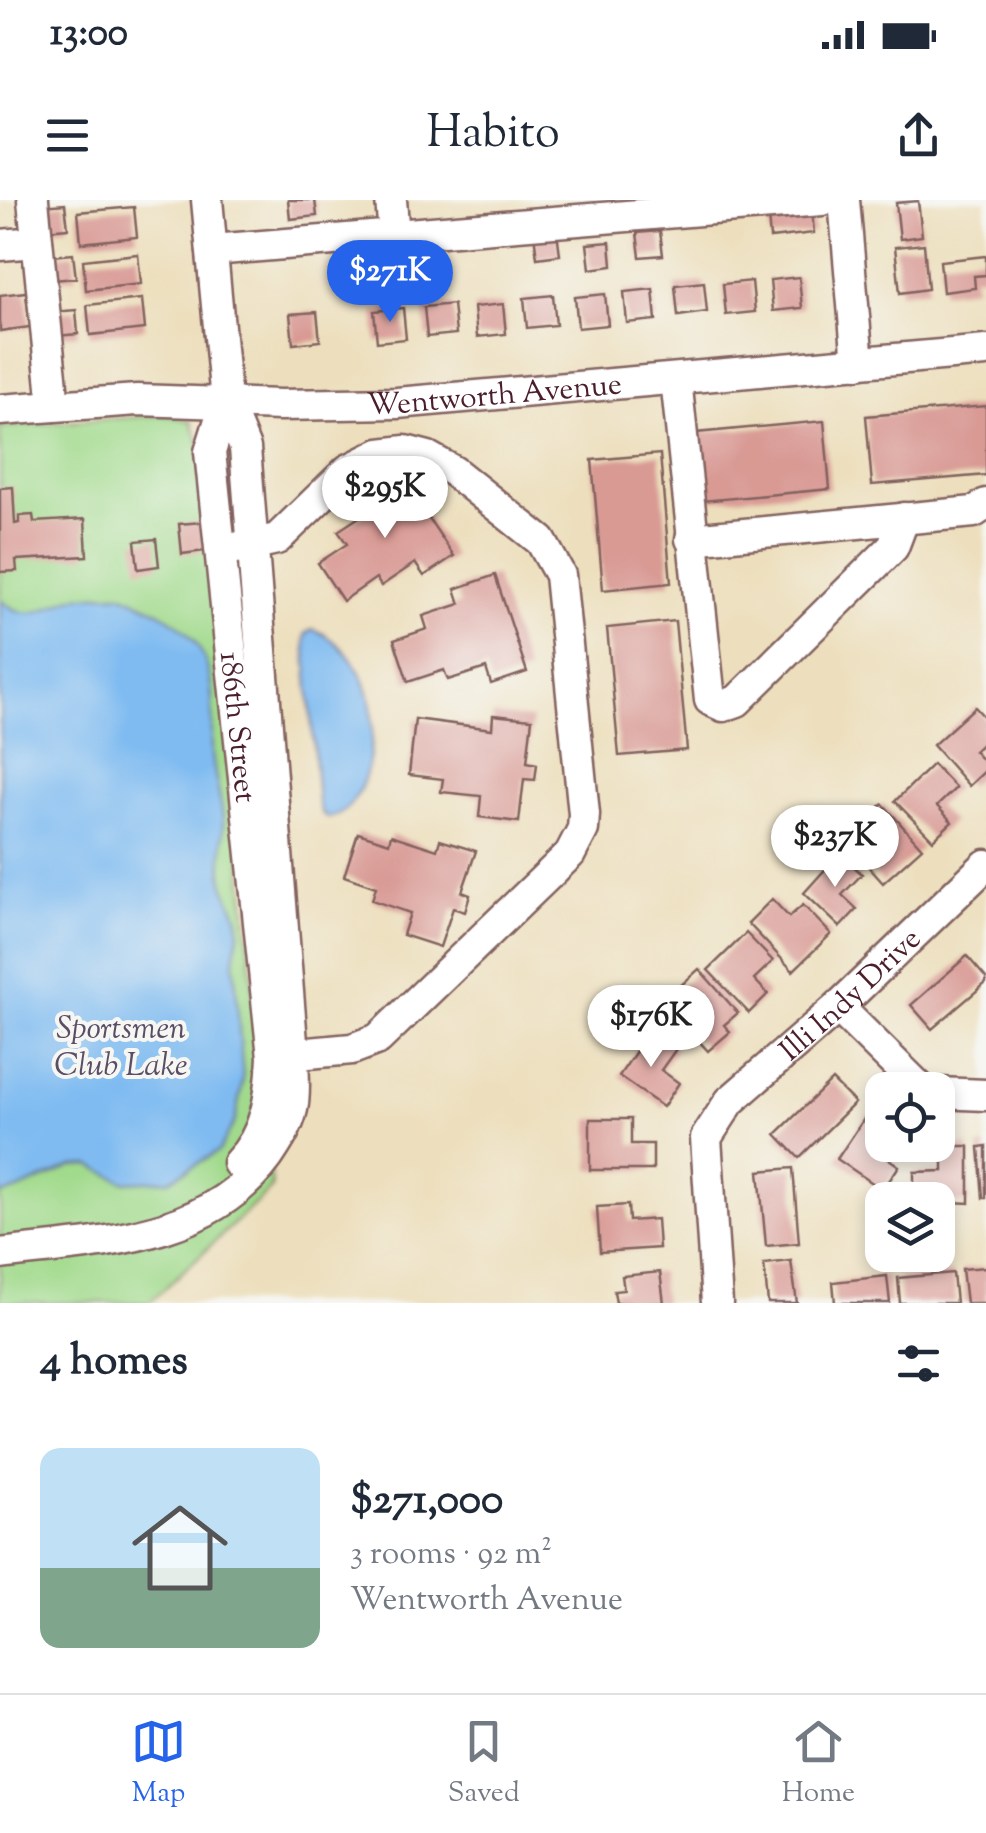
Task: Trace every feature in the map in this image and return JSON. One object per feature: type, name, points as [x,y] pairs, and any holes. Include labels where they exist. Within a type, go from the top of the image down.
[{"type":"street","points":[[33,200],[54,406]]},
{"type":"street","name":"186th Street","points":[[207,200],[226,401],[246,448],[283,1056]]},
{"type":"street","points":[[390,200],[394,235]]},
{"type":"street","points":[[212,250],[822,200]]},
{"type":"street","points":[[844,200],[858,364]]},
{"type":"street","points":[[0,246],[38,242]]},
{"type":"street","name":"Wentworth Avenue","points":[[0,410],[137,400],[397,403],[986,351]]},
{"type":"street","points":[[676,379],[710,700],[724,706],[737,701],[893,547],[904,518]]},
{"type":"street","name":"186th Street","points":[[226,401],[210,452],[283,1056]]},
{"type":"street","points":[[221,551],[277,539],[362,460],[405,451],[428,457],[453,472],[541,542],[560,575],[566,610],[584,814],[579,841],[378,1039],[352,1048],[283,1056]]},
{"type":"street","points":[[691,539],[974,512],[986,504]]},
{"type":"street","name":"Illi Indy Drive","points":[[717,1303],[706,1138],[730,1101],[838,1006],[986,865]]},
{"type":"street","points":[[838,1006],[904,1072]]},
{"type":"street","points":[[0,1236],[114,1222],[156,1214],[192,1200],[219,1182],[245,1156],[261,1131],[283,1056]]},
{"type":"street","points":[[0,1254],[158,1231],[199,1216],[232,1194],[259,1168],[281,1138],[293,1107],[283,1056]]},
{"type":"street","points":[[955,1094],[986,1095]]},
{"type":"green space","name":"Sportsmen Club Lake","points":[[167,415],[191,421],[202,449],[272,1188],[149,1303],[0,1303],[0,427]]},
{"type":"water","name":"Sportsmen Club Lake","points":[[121,594],[155,610],[186,632],[201,652],[209,676],[213,760],[223,819],[223,879],[239,928],[234,961],[243,1079],[235,1121],[219,1151],[169,1180],[125,1182],[90,1165],[72,1166],[0,1195],[0,600],[29,613],[79,597]]},
{"type":"water","points":[[312,629],[331,639],[354,663],[371,707],[371,744],[363,783],[343,811],[328,818],[318,802],[305,640]]},
{"type":"building","points":[[288,200],[315,200],[317,216],[290,219]]},
{"type":"building","points":[[918,201],[922,236],[900,239],[896,203]]},
{"type":"building","points":[[65,204],[68,228],[45,230],[42,206]]},
{"type":"building","points":[[134,207],[137,237],[81,243],[78,212]]},
{"type":"building","points":[[812,211],[814,233],[770,238],[768,216]]},
{"type":"building","points":[[557,231],[560,255],[537,258],[534,234]]},
{"type":"building","points":[[660,231],[663,255],[640,257],[637,233]]},
{"type":"building","points":[[610,242],[612,266],[590,269],[587,244]]},
{"type":"building","points":[[924,244],[928,289],[900,293],[895,247]]},
{"type":"building","points":[[73,254],[76,278],[53,280],[51,256]]},
{"type":"building","points":[[138,254],[141,284],[86,290],[83,260]]},
{"type":"building","points":[[438,255],[441,279],[418,281],[415,257]]},
{"type":"building","points":[[986,256],[986,275],[974,276],[975,288],[943,292],[940,261]]},
{"type":"building","points":[[799,277],[802,308],[773,311],[770,280]]},
{"type":"building","points":[[752,281],[755,312],[726,315],[723,284]]},
{"type":"building","points":[[704,282],[707,312],[678,316],[675,285]]},
{"type":"building","points":[[653,289],[656,320],[627,323],[624,292]]},
{"type":"building","points":[[26,292],[30,327],[0,331],[0,295]]},
{"type":"building","points":[[605,294],[608,325],[578,328],[575,297]]},
{"type":"building","points":[[553,295],[556,325],[527,328],[524,298]]},
{"type":"building","points":[[142,299],[145,329],[90,335],[87,305]]},
{"type":"building","points":[[453,304],[456,334],[427,337],[424,307]]},
{"type":"building","points":[[503,304],[506,334],[477,337],[474,307]]},
{"type":"building","points":[[403,308],[406,339],[377,342],[374,311]]},
{"type":"building","points":[[76,310],[78,334],[56,336],[53,312]]},
{"type":"building","points":[[317,312],[320,341],[293,344],[290,314]]},
{"type":"building","points":[[986,406],[986,475],[872,485],[866,416]]},
{"type":"building","points":[[824,421],[830,489],[702,501],[696,433]]},
{"type":"building","points":[[660,454],[671,583],[603,590],[592,460]]},
{"type":"building","points":[[396,470],[454,556],[424,576],[415,563],[381,586],[376,578],[343,601],[318,563],[347,544],[338,531],[373,508],[363,493]]},
{"type":"building","points":[[13,487],[15,524],[19,523],[19,516],[33,515],[34,522],[85,519],[87,556],[16,560],[17,571],[0,572],[0,488]]},
{"type":"building","points":[[202,522],[205,551],[182,554],[179,524]]},
{"type":"building","points":[[156,539],[159,566],[138,569],[135,541]]},
{"type":"building","points":[[495,575],[527,672],[491,684],[486,668],[448,680],[444,670],[408,682],[394,640],[427,629],[423,616],[460,604],[455,589]]},
{"type":"building","points":[[675,621],[687,750],[619,756],[607,628]]},
{"type":"building","points":[[975,707],[986,719],[986,740],[974,751],[986,764],[986,770],[969,786],[933,745]]},
{"type":"building","points":[[493,715],[532,719],[527,762],[537,764],[535,780],[524,779],[519,822],[479,817],[481,796],[441,792],[443,779],[409,775],[415,719],[492,729]]},
{"type":"building","points":[[933,764],[956,788],[937,806],[952,822],[933,840],[895,801]]},
{"type":"building","points":[[883,804],[922,848],[883,883],[840,835]]},
{"type":"building","points":[[358,833],[389,843],[391,835],[437,850],[440,840],[476,851],[462,892],[470,895],[465,912],[453,908],[440,947],[403,935],[410,913],[372,900],[376,887],[344,876]]},
{"type":"building","points":[[840,853],[862,874],[842,895],[857,909],[840,927],[804,893]]},
{"type":"building","points":[[772,899],[789,917],[803,905],[831,934],[793,971],[748,923]]},
{"type":"building","points":[[746,933],[773,961],[754,979],[768,994],[749,1013],[708,970]]},
{"type":"building","points":[[967,956],[986,983],[932,1029],[911,1005]]},
{"type":"building","points":[[699,969],[738,1013],[724,1025],[730,1032],[708,1051],[680,1020],[696,1006],[679,987]]},
{"type":"building","points":[[650,1031],[676,1049],[661,1070],[679,1083],[663,1107],[619,1076]]},
{"type":"building","points":[[832,1080],[855,1103],[799,1158],[776,1134]]},
{"type":"building","points":[[865,1117],[865,1162],[893,1162],[899,1166],[888,1182],[871,1182],[837,1159]]},
{"type":"building","points":[[590,1119],[631,1119],[631,1144],[653,1144],[653,1170],[590,1170]]},
{"type":"building","points":[[955,1146],[969,1146],[969,1203],[955,1202],[955,1182],[914,1182],[914,1172],[943,1171],[943,1162],[955,1162]]},
{"type":"building","points":[[986,1146],[986,1198],[983,1198],[979,1147]]},
{"type":"building","points":[[793,1168],[799,1243],[766,1246],[759,1171]]},
{"type":"building","points":[[628,1205],[629,1221],[657,1219],[659,1248],[600,1252],[597,1207]]},
{"type":"building","points":[[791,1261],[797,1303],[768,1303],[764,1264]]},
{"type":"building","points":[[986,1267],[986,1303],[966,1303],[962,1269]]},
{"type":"building","points":[[660,1272],[664,1303],[616,1303],[614,1291],[624,1290],[622,1276]]},
{"type":"building","points":[[953,1273],[956,1303],[900,1303],[898,1278]]},
{"type":"building","points":[[887,1276],[890,1303],[835,1303],[833,1282]]}]
